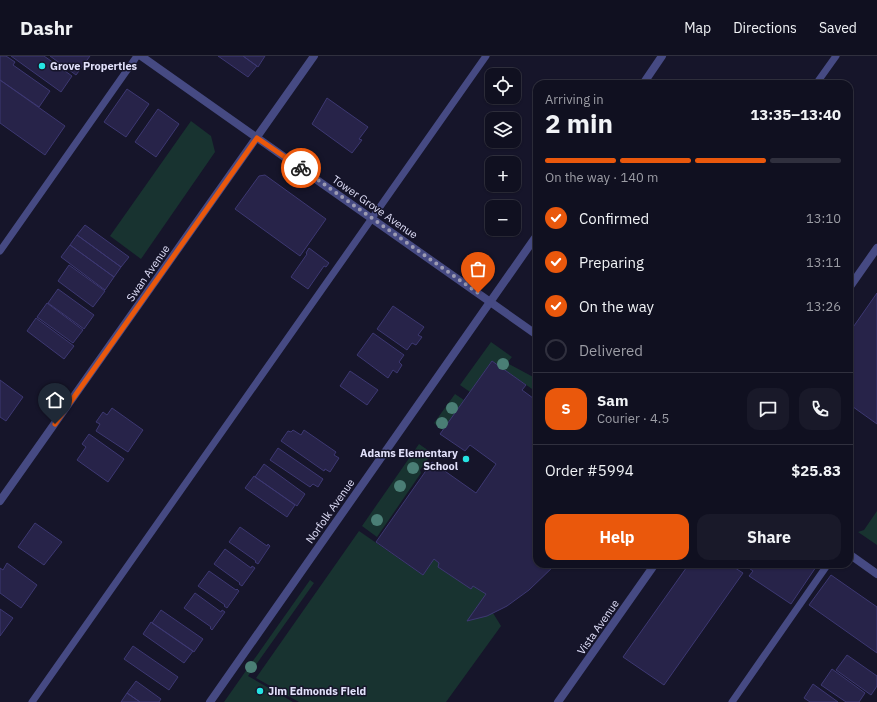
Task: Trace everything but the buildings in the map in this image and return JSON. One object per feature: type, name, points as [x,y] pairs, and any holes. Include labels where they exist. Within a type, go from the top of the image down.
[{"type":"street","name":"Tower Grove Avenue","points":[[141,56],[533,332]]},
{"type":"street","name":"Swan Avenue","points":[[0,502],[314,56]]},
{"type":"street","points":[[646,80],[662,56]]},
{"type":"street","name":"Norfolk Avenue","points":[[210,702],[533,241]]},
{"type":"street","points":[[853,282],[877,248]]},
{"type":"street","points":[[853,557],[877,574]]},
{"type":"street","name":"Vista Avenue","points":[[558,702],[652,568]]},
{"type":"lane","points":[[0,251],[137,56]]},
{"type":"lane","points":[[32,702],[486,56]]},
{"type":"lane","points":[[819,80],[836,56]]},
{"type":"lane","points":[[732,702],[825,568]]},
{"type":"green space","points":[[191,121],[211,136],[215,152],[141,259],[110,236]]},
{"type":"green space","points":[[491,342],[512,357],[507,363],[533,377],[533,390],[492,361],[470,392],[460,385]]},
{"type":"green space","points":[[455,394],[464,400],[443,430],[434,423]]},
{"type":"green space","points":[[419,444],[432,453],[420,470],[421,473],[377,537],[362,526]]},
{"type":"green space","points":[[877,511],[877,545],[858,532],[864,530]]},
{"type":"green space","points":[[359,531],[423,575],[434,559],[439,563],[438,567],[471,589],[473,586],[486,594],[468,621],[493,613],[501,626],[446,702],[299,702],[256,678]]},
{"type":"green space","points":[[310,580],[314,583],[248,676],[293,702],[224,702]]},
{"type":"way so far","points":[[301,168],[478,293]]},
{"type":"place","name":"Grove Properties","points":[[42,66]]},
{"type":"place","name":"Adams Elementary School","points":[[466,459]]},
{"type":"place","name":"Jim Edmonds Field","points":[[260,691]]},
{"type":"route","points":[[55,424],[257,138],[301,168]]}]
